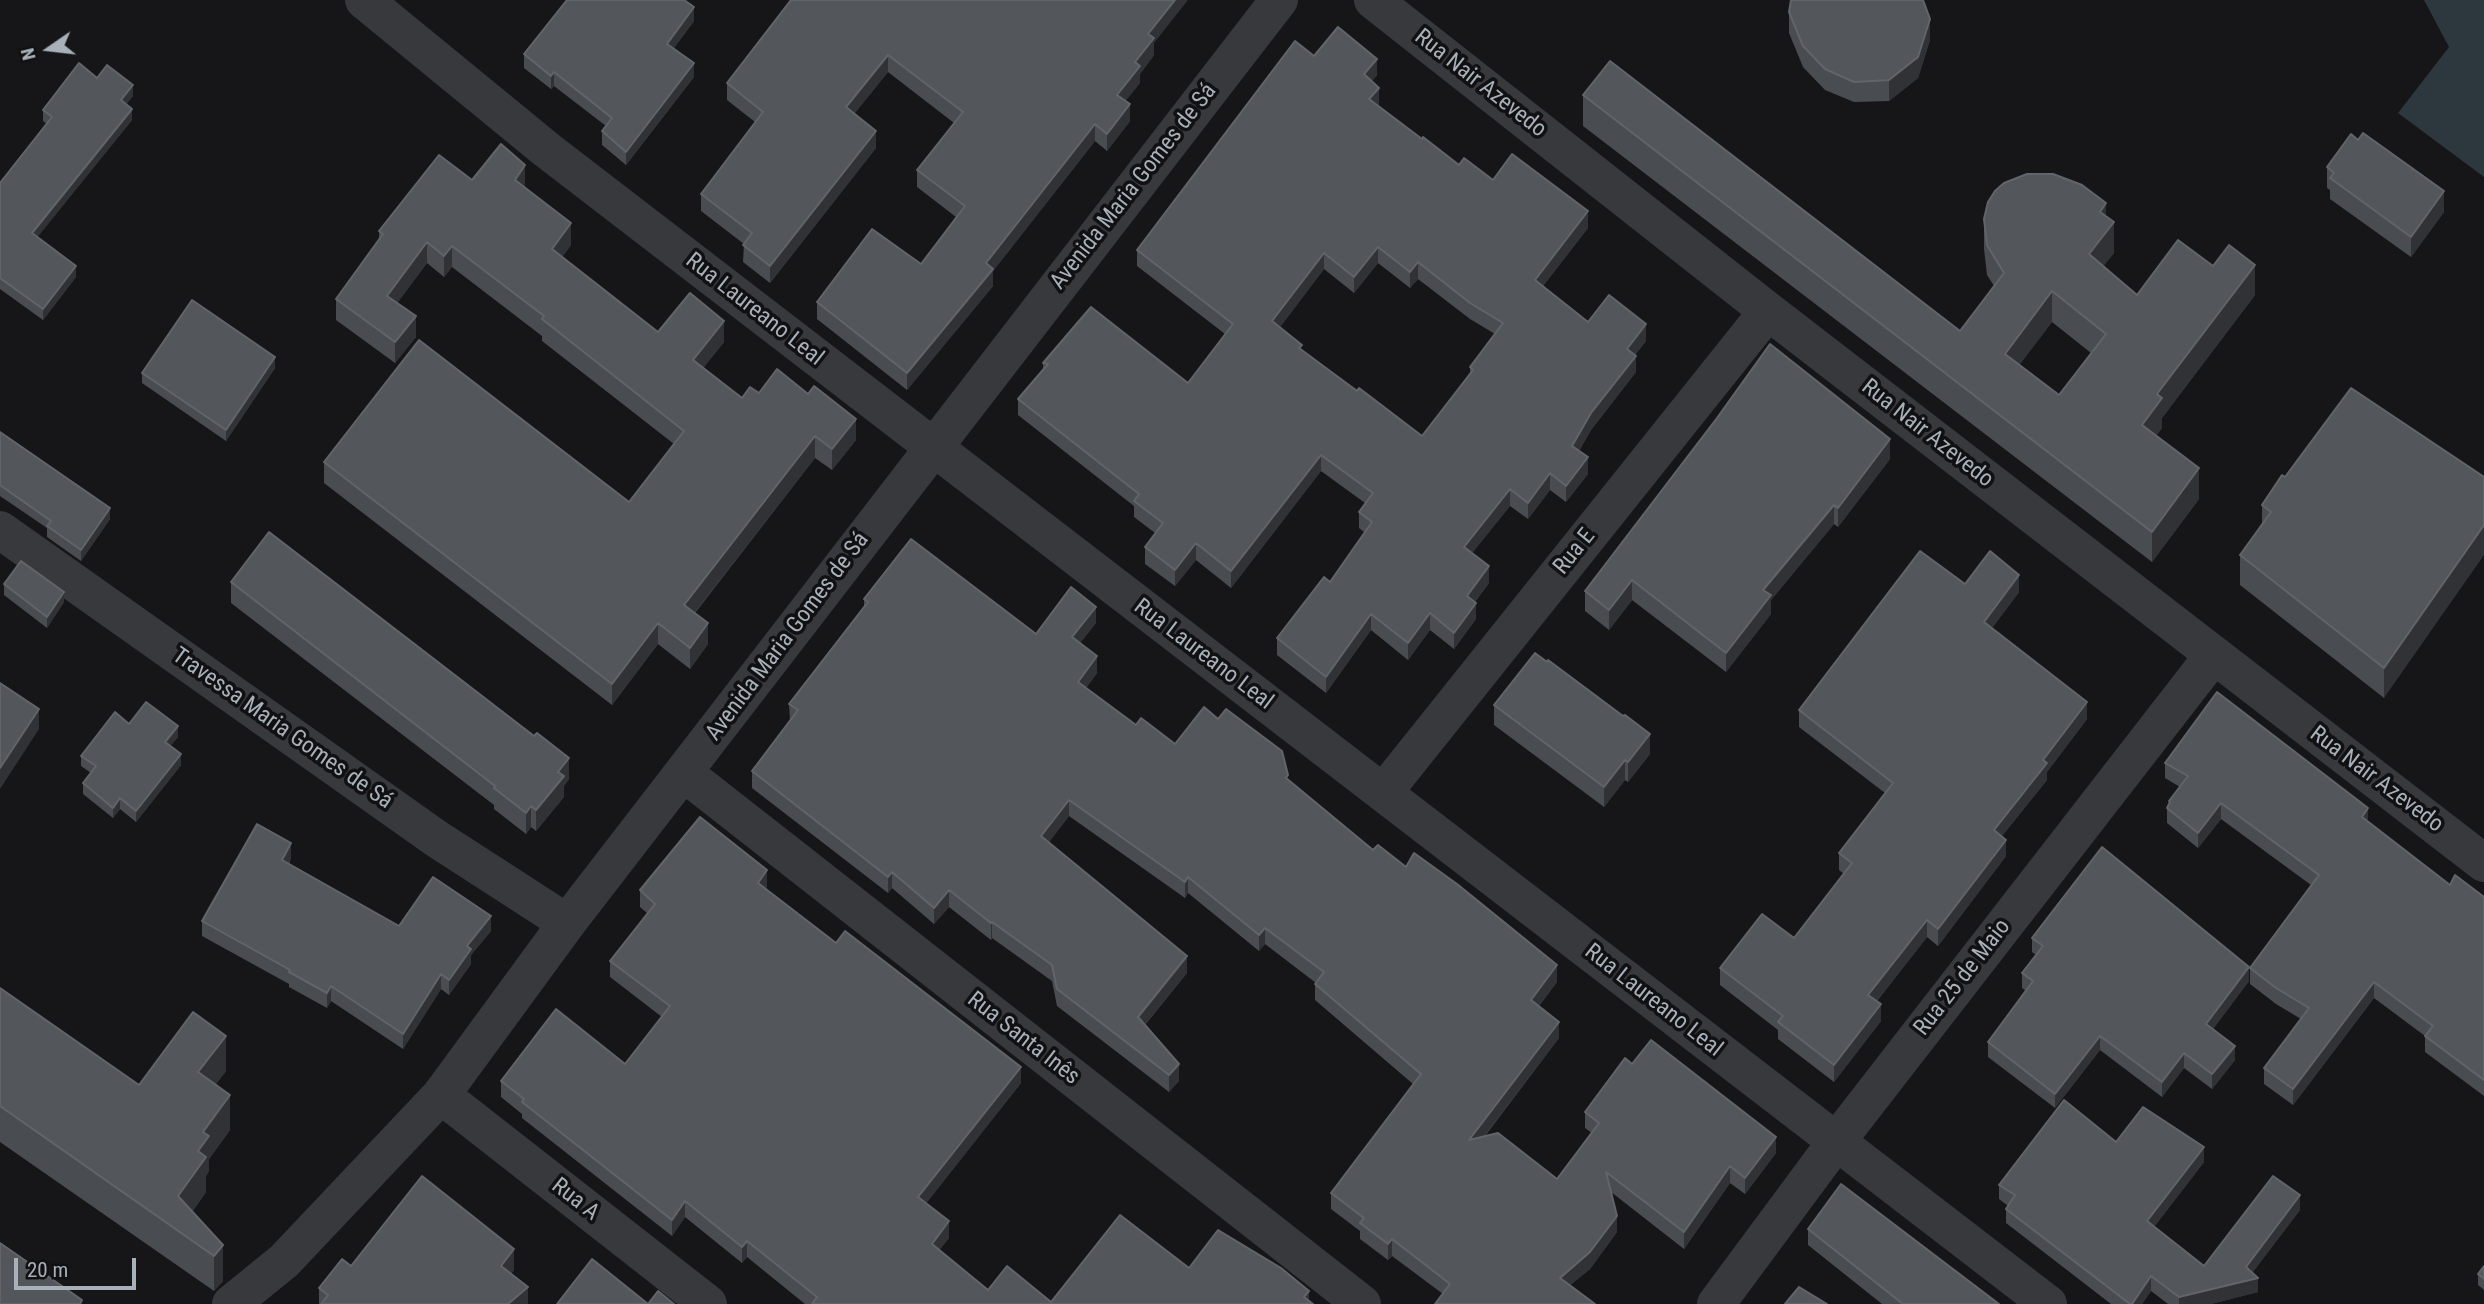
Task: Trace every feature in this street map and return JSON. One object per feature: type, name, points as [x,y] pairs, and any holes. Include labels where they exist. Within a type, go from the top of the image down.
[{"type":"street","name":"Rua Laureano Leal","points":[[363,0],[547,150],[2048,1304]]},
{"type":"street","name":"Avenida Maria Gomes de Sá","points":[[231,1304],[284,1261],[442,1095],[567,923],[1279,0]]},
{"type":"street","name":"Rua Nair Azevedo","points":[[1373,0],[1768,311],[2484,863]]},
{"type":"street","name":"Rua E","points":[[1383,793],[1768,311]]},
{"type":"street","name":"Travessa Maria Gomes de Sá","points":[[0,530],[437,839],[567,923]]},
{"type":"street","name":"Rua 25 de Maio","points":[[1716,1304],[1836,1142],[2213,656]]},
{"type":"street","name":"Rua Santa Inês","points":[[684,773],[1362,1304]]},
{"type":"street","name":"Rua A","points":[[442,1095],[708,1304]]},
{"type":"street","name":"Avenida Maria Gomes de Sá","points":[[256,1304],[284,1261]]},
{"type":"shaded area","points":[[2424,0],[2484,0],[2484,177],[2398,113],[2449,47]]},
{"type":"building","points":[[567,0],[684,0],[694,7],[667,44],[694,63],[626,152],[602,131],[612,118],[554,72],[551,76],[524,54]]},
{"type":"building","points":[[791,0],[1175,0],[1148,34],[1154,38],[1135,62],[1140,66],[1117,95],[1130,104],[1107,134],[1095,124],[986,263],[993,269],[907,373],[817,302],[872,229],[921,264],[965,206],[917,170],[963,112],[888,55],[846,107],[876,131],[770,266],[743,245],[752,233],[701,194],[763,112],[727,83]]},
{"type":"building","points":[[1791,0],[1923,0],[1930,19],[1918,57],[1889,80],[1854,82],[1825,69],[1803,46],[1789,12]]},
{"type":"building","points":[[1338,27],[1377,59],[1364,74],[1379,88],[1369,99],[1422,139],[1423,137],[1459,165],[1464,158],[1493,180],[1512,154],[1588,211],[1535,280],[1588,322],[1609,295],[1646,324],[1627,349],[1636,356],[1591,413],[1572,446],[1588,457],[1566,486],[1550,473],[1528,503],[1510,489],[1464,547],[1489,566],[1467,596],[1476,603],[1454,633],[1430,613],[1408,643],[1371,614],[1326,677],[1277,638],[1324,577],[1330,582],[1372,522],[1359,512],[1373,493],[1321,455],[1231,571],[1196,543],[1175,570],[1145,547],[1163,523],[1134,501],[1139,494],[1018,399],[1048,364],[1043,363],[1091,307],[1188,383],[1233,324],[1137,250],[1295,41],[1314,56]],"holes":[[[1378,247],[1410,272],[1418,262],[1470,303],[1503,323],[1470,367],[1473,370],[1422,436],[1359,388],[1357,391],[1299,348],[1302,345],[1272,321],[1324,253],[1354,277]]]},
{"type":"building","points":[[1610,61],[1960,331],[2004,273],[1987,245],[1984,219],[1988,202],[2004,183],[2027,174],[2053,174],[2082,185],[2106,203],[2100,212],[2114,222],[2089,254],[2137,295],[2178,240],[2213,266],[2229,245],[2255,265],[2157,394],[2162,398],[2142,425],[2199,468],[2152,532],[1583,95]],"holes":[[[2052,291],[2106,334],[2059,395],[2005,354]]]},
{"type":"building","points":[[79,63],[97,78],[107,65],[133,85],[121,100],[132,109],[32,233],[76,266],[43,309],[0,278],[0,183],[52,117],[43,110]]},
{"type":"building","points":[[2363,133],[2444,191],[2411,237],[2330,178],[2334,173],[2327,167],[2351,134],[2358,140]]},
{"type":"building","points":[[501,144],[525,165],[515,180],[571,223],[552,249],[658,332],[690,293],[724,321],[693,360],[742,398],[750,387],[759,393],[777,369],[808,394],[814,386],[856,419],[832,449],[815,436],[684,605],[708,623],[690,648],[658,623],[612,684],[324,462],[419,340],[629,502],[684,431],[542,319],[544,316],[452,246],[444,256],[427,242],[387,296],[416,316],[395,342],[336,299],[383,234],[379,231],[439,155],[472,180]]},
{"type":"building","points":[[192,300],[275,357],[226,430],[142,373]]},
{"type":"building","points":[[1770,344],[1890,439],[1838,508],[1834,505],[1763,590],[1771,595],[1726,653],[1632,580],[1609,610],[1585,591]]},
{"type":"building","points":[[2351,388],[2484,477],[2484,525],[2384,668],[2240,555],[2271,512],[2262,505],[2282,475],[2285,477]]},
{"type":"building","points":[[0,432],[110,508],[81,550],[47,526],[51,521],[0,485]]},
{"type":"building","points":[[269,532],[534,736],[537,733],[569,758],[558,772],[564,776],[536,810],[531,806],[526,813],[494,788],[495,786],[231,582]]},
{"type":"building","points":[[911,539],[1036,634],[1071,587],[1096,607],[1072,637],[1097,656],[1078,682],[1136,725],[1141,718],[1175,744],[1204,707],[1218,719],[1226,709],[1282,751],[1288,775],[1286,778],[1373,850],[1378,845],[1406,867],[1414,853],[1457,884],[1557,965],[1531,1000],[1559,1022],[1469,1140],[1498,1133],[1557,1179],[1599,1123],[1585,1112],[1625,1058],[1632,1064],[1651,1040],[1776,1137],[1745,1178],[1730,1166],[1684,1232],[1606,1172],[1617,1216],[1590,1252],[1560,1278],[1595,1304],[1435,1304],[1450,1284],[1392,1239],[1388,1244],[1360,1223],[1364,1218],[1331,1193],[1421,1074],[1315,984],[1324,972],[1265,928],[1259,935],[1188,877],[1185,882],[1069,800],[1041,836],[1187,956],[1138,1017],[1179,1064],[1169,1075],[1057,989],[1052,965],[949,890],[934,908],[892,872],[888,877],[752,771],[798,710],[789,704],[868,602],[864,599]]},
{"type":"building","points":[[1920,551],[1965,584],[1990,551],[2019,575],[1984,622],[2087,702],[2043,760],[2047,763],[1994,830],[2006,840],[1938,929],[1927,920],[1868,995],[1881,1004],[1834,1065],[1778,1022],[1783,1016],[1720,968],[1762,914],[1794,938],[1852,863],[1839,853],[1893,783],[1799,710]]},
{"type":"building","points":[[21,561],[64,592],[47,617],[4,584]]},
{"type":"building","points":[[1535,653],[1650,734],[1604,787],[1494,705]]},
{"type":"building","points":[[0,683],[39,709],[0,768]]},
{"type":"building","points":[[2217,692],[2368,808],[2362,817],[2450,885],[2455,875],[2484,897],[2484,1080],[2425,1036],[2433,1026],[2374,982],[2293,1089],[2264,1068],[2309,1008],[2250,968],[2319,875],[2221,803],[2198,833],[2167,808],[2169,801],[2188,776],[2165,763]]},
{"type":"building","points":[[146,702],[178,726],[165,742],[181,754],[136,811],[120,798],[113,808],[83,783],[96,766],[81,756],[115,712],[129,724]]},
{"type":"building","points":[[700,817],[767,870],[758,883],[836,943],[845,931],[1021,1067],[918,1197],[949,1221],[932,1244],[988,1290],[1007,1266],[1051,1302],[1120,1215],[1189,1268],[1218,1230],[1281,1268],[1309,1291],[1304,1297],[1313,1304],[812,1304],[817,1297],[747,1241],[742,1247],[685,1201],[672,1220],[522,1102],[524,1099],[501,1081],[556,1009],[625,1064],[670,1006],[610,961],[655,904],[640,890]]},
{"type":"building","points":[[257,824],[291,843],[282,860],[399,926],[433,877],[491,916],[467,946],[471,949],[449,980],[441,974],[403,1034],[331,986],[327,993],[202,921]]},
{"type":"building","points":[[2102,847],[2249,967],[2206,1024],[2235,1046],[2212,1074],[2184,1053],[2162,1082],[2100,1036],[2055,1094],[1988,1042],[2033,981],[2022,973],[2043,946],[2032,938]]},
{"type":"building","points":[[0,988],[139,1085],[193,1012],[226,1036],[198,1072],[230,1095],[203,1132],[209,1136],[198,1151],[206,1157],[178,1196],[223,1245],[214,1256],[0,1106]]},
{"type":"building","points":[[2064,1100],[2116,1142],[2143,1107],[2204,1147],[2147,1221],[2204,1266],[2273,1176],[2300,1195],[2246,1267],[2258,1278],[2179,1297],[2151,1276],[2130,1304],[2006,1209],[2015,1195],[1999,1185]]},
{"type":"building","points":[[422,1176],[514,1249],[501,1266],[528,1287],[508,1304],[321,1304],[328,1295],[319,1288],[342,1259],[351,1266]]},
{"type":"building","points":[[1841,1184],[1999,1304],[1903,1304],[1808,1229]]},
{"type":"building","points":[[0,1243],[82,1300],[80,1304],[0,1304]]},
{"type":"building","points":[[592,1259],[648,1304],[557,1304]]},
{"type":"building","points":[[2484,1266],[2484,1279],[2478,1274]]},
{"type":"building","points":[[1799,1287],[1827,1304],[1785,1304]]},
{"type":"building","points":[[658,1291],[674,1304],[648,1304]]}]
